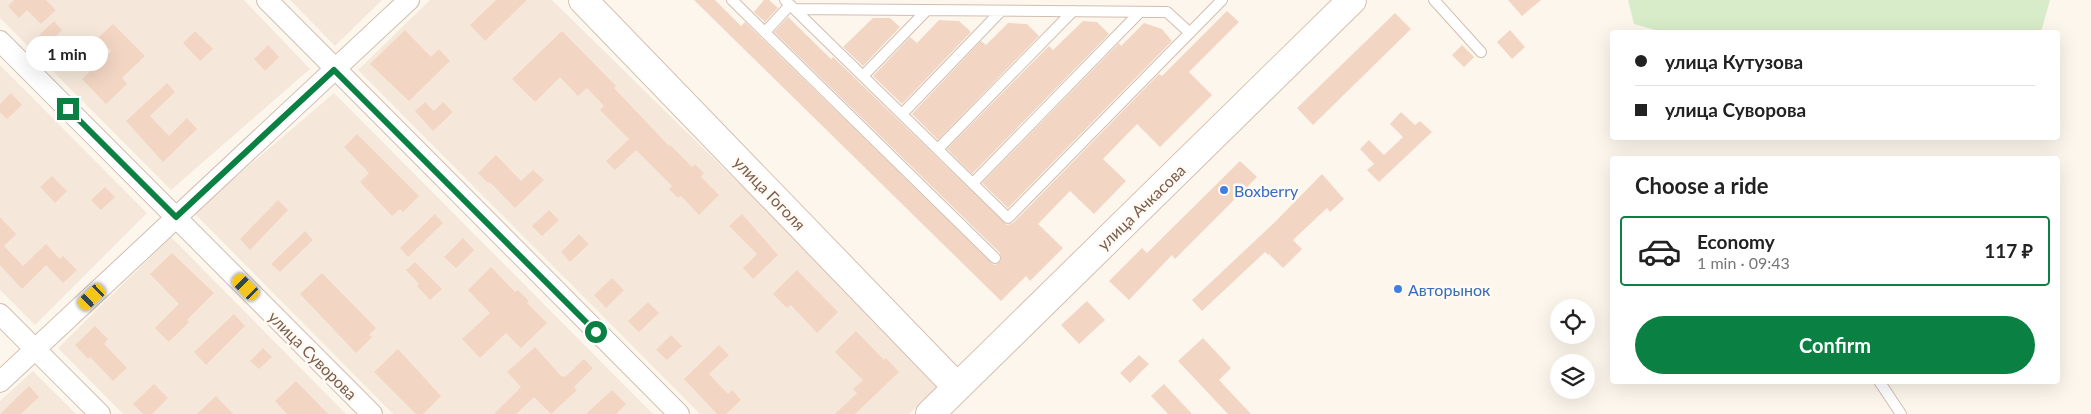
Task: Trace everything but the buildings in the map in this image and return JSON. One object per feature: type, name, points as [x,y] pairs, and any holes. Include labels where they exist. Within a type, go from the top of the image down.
[{"type":"main road","name":"улица Гоголя","points":[[584,0],[957,387]]},
{"type":"main road","name":"улица Ачкасова","points":[[930,414],[1343,5]]},
{"type":"street","points":[[267,0],[334,70],[679,414]]},
{"type":"street","points":[[0,382],[409,0]]},
{"type":"street","name":"улица Суворова","points":[[0,41],[372,414]]},
{"type":"street","points":[[0,314],[100,414]]},
{"type":"lane","points":[[732,0],[994,258]]},
{"type":"lane","points":[[790,5],[1008,218],[1222,0]]},
{"type":"lane","points":[[1434,0],[1481,52]]},
{"type":"lane","points":[[765,32],[790,5],[927,10],[1167,12],[1190,33]]},
{"type":"lane","points":[[863,76],[927,10]]},
{"type":"lane","points":[[902,114],[1001,11]]},
{"type":"lane","points":[[938,149],[1073,11]]},
{"type":"lane","points":[[972,183],[1140,12]]},
{"type":"lane","points":[[1881,384],[1901,414]]},
{"type":"shaded area","points":[[0,0],[244,0],[310,69],[171,190],[0,18]]},
{"type":"shaded area","points":[[290,0],[382,0],[335,46]]},
{"type":"shaded area","points":[[430,0],[552,0],[943,383],[909,414],[700,414],[358,70]]},
{"type":"shaded area","points":[[0,65],[147,213],[35,325],[0,290]]},
{"type":"shaded area","points":[[334,93],[653,414],[393,414],[194,213]]},
{"type":"shaded area","points":[[171,237],[346,414],[123,414],[58,348]]},
{"type":"shaded area","points":[[33,371],[76,414],[0,414],[0,401]]},
{"type":"green space","points":[[1628,0],[2050,0],[2042,30],[1655,30],[1634,24]]},
{"type":"place","name":"Boxberry","points":[[1224,190]]},
{"type":"place","name":"Авторынок","points":[[1398,289]]},
{"type":"route","points":[[68,109],[176,217],[334,70],[596,332]]}]
